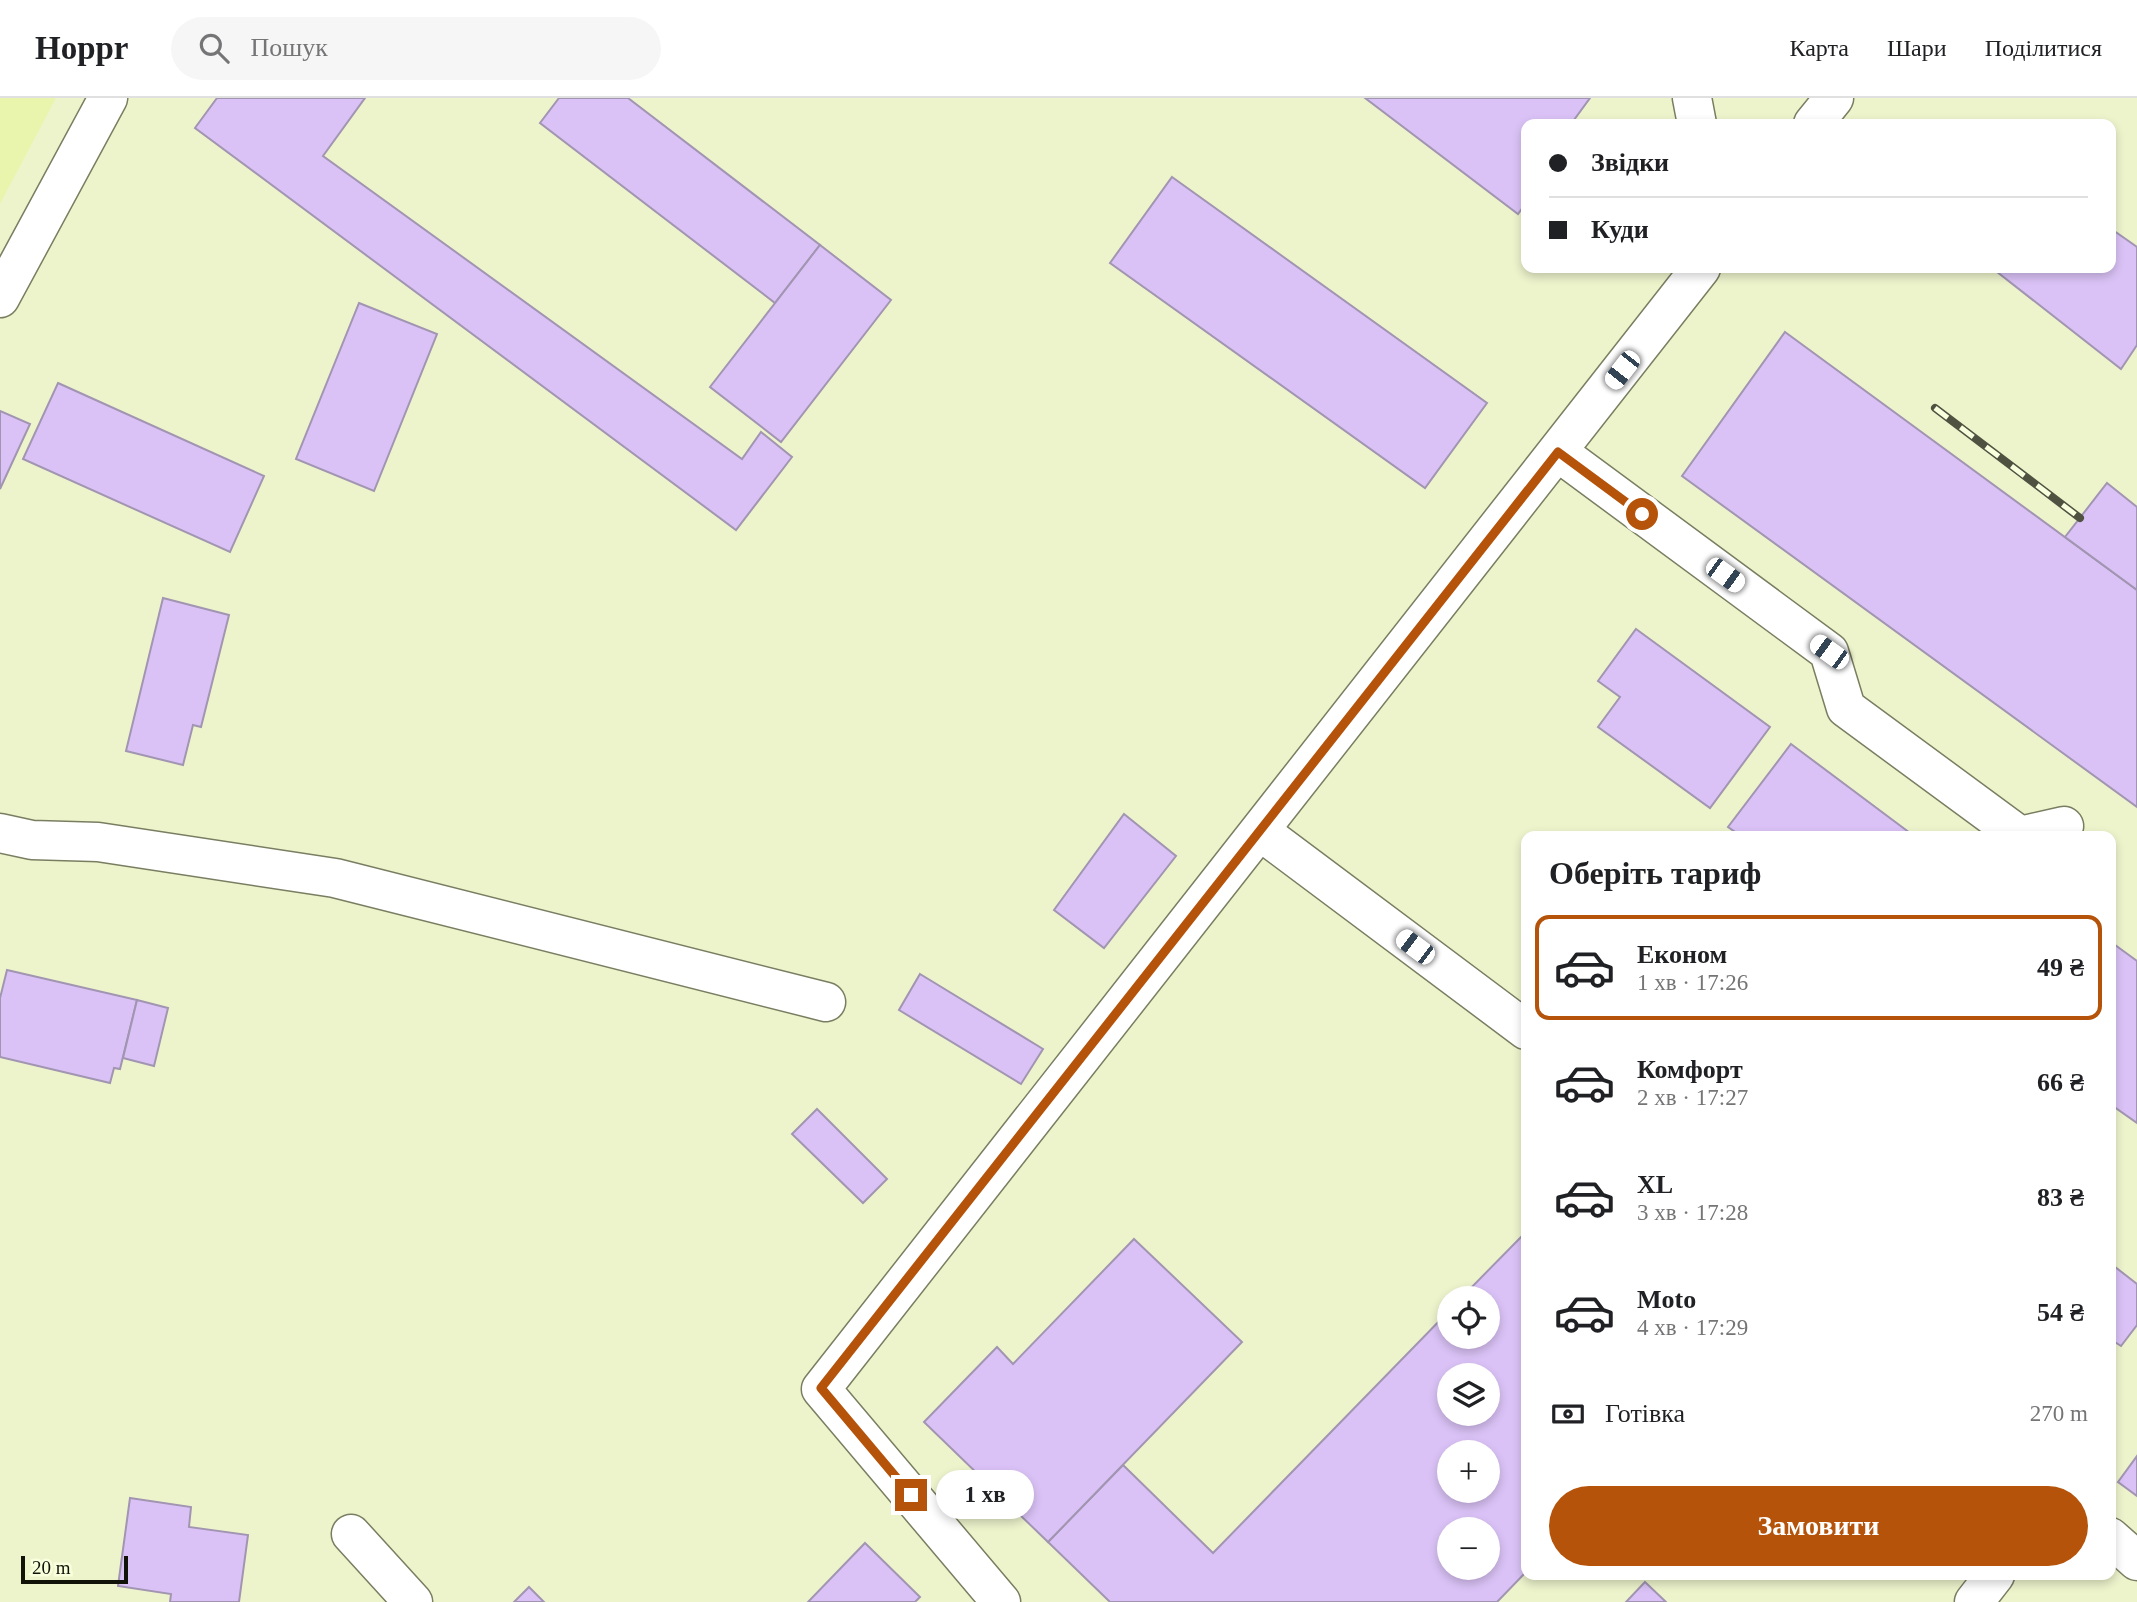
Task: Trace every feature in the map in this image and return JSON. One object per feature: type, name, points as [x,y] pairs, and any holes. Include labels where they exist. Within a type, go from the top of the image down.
[{"type":"lane","points":[[0,298],[108,98]]},
{"type":"lane","points":[[1692,98],[1696,119]]},
{"type":"lane","points":[[1817,119],[1834,98]]},
{"type":"lane","points":[[1001,1602],[821,1388],[1697,273]]},
{"type":"lane","points":[[1558,452],[1829,652],[1846,708],[2013,831]]},
{"type":"lane","points":[[2042,831],[2064,826]]},
{"type":"lane","points":[[1260,831],[1521,1026]]},
{"type":"lane","points":[[0,834],[32,840],[98,842],[335,878],[826,1002]]},
{"type":"lane","points":[[351,1534],[413,1602]]},
{"type":"lane","points":[[2116,1542],[2137,1561]]},
{"type":"lane","points":[[1974,1602],[1991,1580]]},
{"type":"shaded area","points":[[0,98],[2137,98],[2137,1602],[0,1602]]},
{"type":"green space","points":[[0,98],[56,98],[0,204]]},
{"type":"building","points":[[217,98],[365,98],[323,156],[742,459],[761,432],[792,457],[736,530],[195,128]]},
{"type":"building","points":[[559,98],[628,98],[820,245],[775,303],[540,123]]},
{"type":"building","points":[[1365,98],[1590,98],[1575,119],[1521,119],[1521,210],[1518,214]]},
{"type":"building","points":[[1172,177],[1487,403],[1425,488],[1110,263]]},
{"type":"building","points":[[2116,232],[2137,247],[2137,345],[2121,369],[1998,273],[2116,273]]},
{"type":"building","points":[[820,245],[891,300],[781,442],[710,387]]},
{"type":"building","points":[[359,303],[437,334],[374,491],[296,459]]},
{"type":"building","points":[[1785,332],[2137,590],[2137,807],[1682,476]]},
{"type":"building","points":[[58,383],[264,476],[230,552],[23,459]]},
{"type":"building","points":[[0,411],[30,424],[0,489]]},
{"type":"building","points":[[2107,483],[2137,507],[2137,590],[2065,537]]},
{"type":"building","points":[[163,598],[229,615],[201,727],[193,725],[183,765],[126,751]]},
{"type":"building","points":[[1636,629],[1770,727],[1710,808],[1598,727],[1620,697],[1598,681]]},
{"type":"building","points":[[1791,744],[1907,831],[1734,831],[1728,827]]},
{"type":"building","points":[[1124,814],[1176,856],[1104,948],[1054,910]]},
{"type":"building","points":[[2116,946],[2137,961],[2137,1123],[2116,1108]]},
{"type":"building","points":[[7,970],[137,1000],[120,1069],[114,1068],[110,1083],[0,1057],[0,998]]},
{"type":"building","points":[[920,974],[1043,1049],[1021,1084],[899,1010]]},
{"type":"building","points":[[137,1000],[168,1008],[154,1066],[123,1058]]},
{"type":"building","points":[[817,1109],[887,1179],[863,1203],[792,1134]]},
{"type":"building","points":[[1521,1237],[1521,1577],[1497,1602],[1110,1602],[1048,1542],[1123,1465],[1213,1553],[1437,1323],[1437,1349],[1500,1349],[1500,1286],[1473,1286]]},
{"type":"building","points":[[1134,1239],[1242,1342],[1048,1542],[924,1422],[997,1347],[1013,1364]]},
{"type":"building","points":[[2116,1268],[2137,1284],[2137,1325],[2121,1346],[2116,1343]]},
{"type":"building","points":[[2137,1456],[2137,1496],[2118,1482]]},
{"type":"building","points":[[130,1498],[191,1507],[189,1527],[248,1535],[239,1602],[170,1602],[171,1594],[118,1586]]},
{"type":"building","points":[[865,1543],[920,1597],[915,1602],[808,1602]]},
{"type":"building","points":[[1645,1582],[1666,1602],[1626,1602]]},
{"type":"building","points":[[529,1587],[544,1602],[514,1602]]},
{"type":"railway","points":[[1935,408],[2080,518]]},
{"type":"route","points":[[911,1495],[821,1388],[1558,452],[1642,514]]}]
